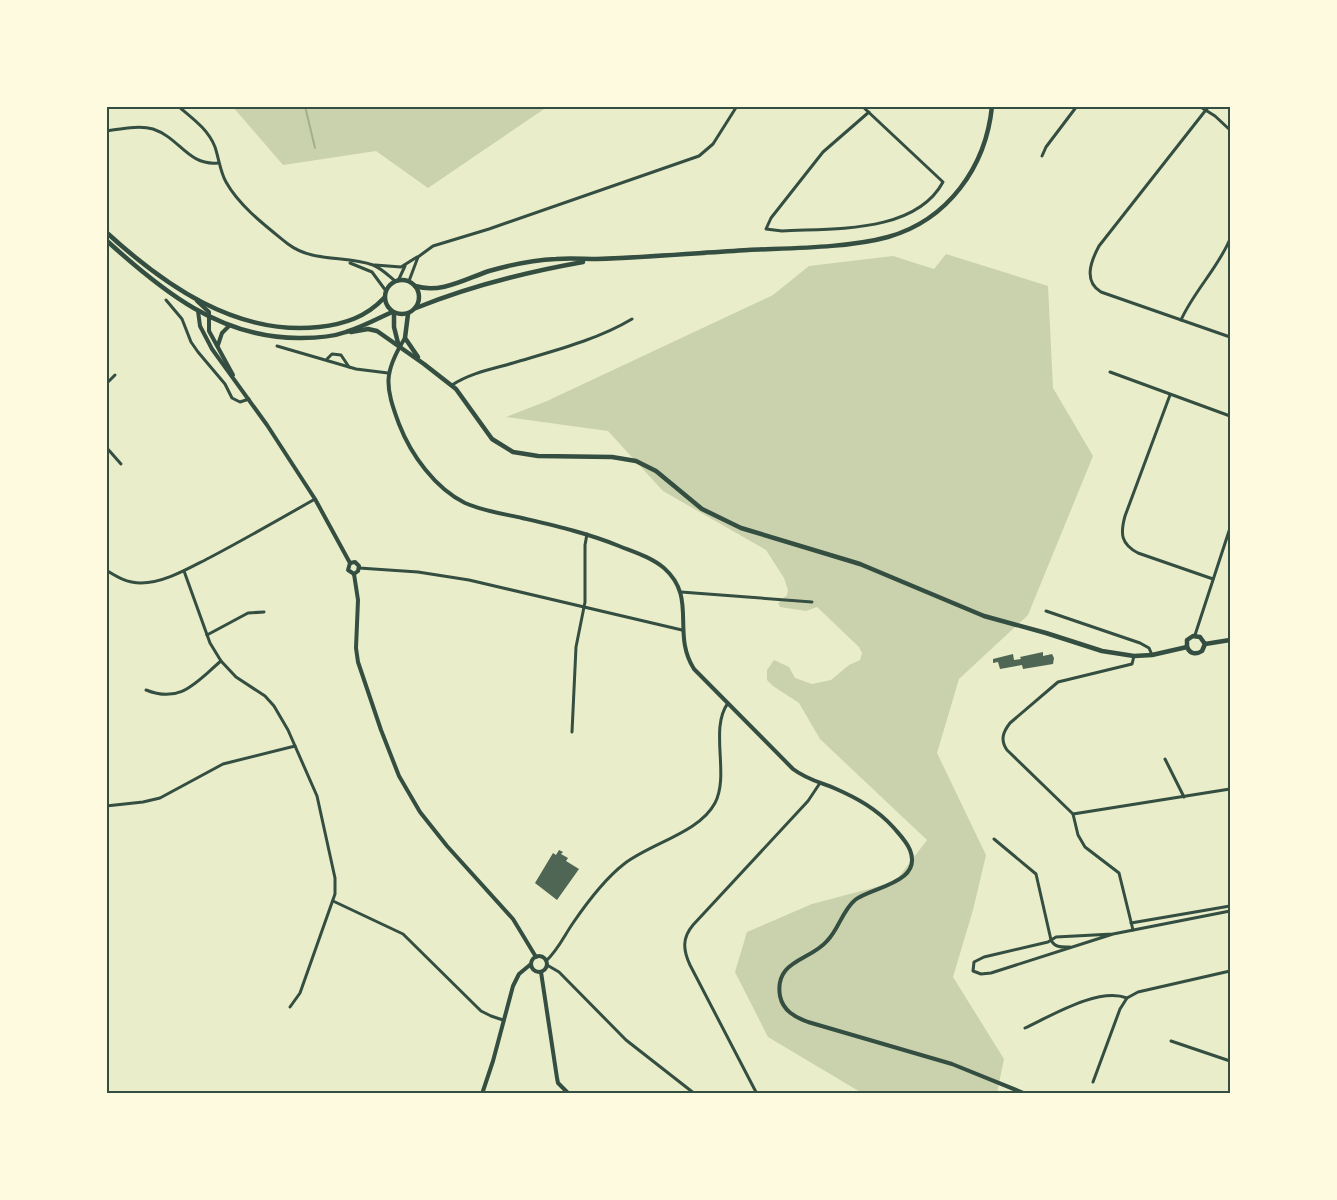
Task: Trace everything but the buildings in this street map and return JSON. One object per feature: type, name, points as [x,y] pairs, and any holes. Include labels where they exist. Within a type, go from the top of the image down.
[{"type":"main road","points":[[106,232],[137,259],[194,298],[221,312],[261,324],[308,328],[342,323],[361,317],[384,298],[386,291],[397,281],[409,281],[415,286],[428,290],[439,289],[490,271],[555,259],[598,259],[862,242],[900,233],[933,216],[960,190],[973,171],[983,148],[992,106]]},
{"type":"main road","points":[[106,240],[148,275],[198,311],[229,326],[269,336],[290,338],[312,338],[372,330],[381,333],[452,385],[461,394],[492,439],[513,452],[538,456],[612,457],[636,461],[656,471],[702,509],[741,528],[860,564],[984,616],[1113,654],[1152,655],[1187,647]]},
{"type":"main road","points":[[345,333],[393,312],[408,314],[440,298],[510,277],[598,259]]},
{"type":"main road","points":[[415,286],[420,297],[416,308]]},
{"type":"main road","points":[[384,298],[387,306],[393,312],[399,347]]},
{"type":"main road","points":[[408,314],[405,338],[409,347],[424,364]]},
{"type":"main road","points":[[1195,635],[1202,638],[1204,644],[1202,651],[1196,654],[1191,653],[1187,647],[1187,640],[1195,635]]},
{"type":"main road","points":[[1204,644],[1230,640]]},
{"type":"street","points":[[178,106],[208,134],[226,182],[236,197],[291,246],[313,255],[340,260],[396,267],[406,265]]},
{"type":"street","points":[[374,265],[397,281],[406,265],[433,246],[499,226],[698,156],[713,144],[737,106]]},
{"type":"street","points":[[862,106],[869,112],[943,182],[937,193],[927,202],[889,221],[859,227],[782,231],[766,229],[771,218],[823,152],[869,112]]},
{"type":"street","points":[[1042,156],[1046,147],[1077,106]]},
{"type":"street","points":[[1199,106],[1208,108],[1230,130]]},
{"type":"street","points":[[1208,108],[1099,246],[1091,264],[1091,281],[1094,287],[1101,292],[1230,337]]},
{"type":"street","points":[[106,131],[154,129],[170,138],[196,160],[207,164],[218,163]]},
{"type":"street","points":[[1181,320],[1187,307],[1220,260],[1230,238]]},
{"type":"street","points":[[409,281],[418,256]]},
{"type":"street","points":[[340,260],[372,272],[386,291]]},
{"type":"street","points":[[194,298],[209,312],[209,331],[237,381],[315,499],[350,563],[348,570],[354,574],[358,600],[356,648],[358,662],[399,776],[433,828],[513,919],[536,957]]},
{"type":"street","points":[[166,300],[182,319],[191,342],[225,384],[232,398],[240,402],[249,399]]},
{"type":"street","points":[[198,311],[203,334],[237,381]]},
{"type":"street","points":[[452,385],[463,377],[537,356],[613,330],[632,319]]},
{"type":"street","points":[[218,346],[220,336],[229,326]]},
{"type":"street","points":[[405,338],[390,362],[388,373],[392,402],[408,443],[425,468],[444,489],[466,504],[587,534],[656,562],[669,573],[681,592],[682,630],[689,661],[793,769],[806,778],[851,795],[879,814],[910,849],[911,863],[900,880],[857,898],[846,909],[828,941],[791,964],[780,982],[782,1003],[788,1011],[808,1022],[952,1064],[1026,1094]]},
{"type":"street","points":[[277,346],[349,367],[388,373]]},
{"type":"street","points":[[326,360],[332,354],[341,355],[349,367]]},
{"type":"street","points":[[1110,372],[1230,416]]},
{"type":"street","points":[[106,384],[115,375]]},
{"type":"street","points":[[1170,395],[1125,516],[1121,532],[1122,539],[1130,549],[1138,553],[1213,579]]},
{"type":"street","points":[[106,447],[121,464]]},
{"type":"street","points":[[106,570],[122,580],[138,583],[153,581],[184,571],[259,532],[315,499]]},
{"type":"street","points":[[1195,635],[1230,528]]},
{"type":"street","points":[[572,732],[576,647],[585,606],[587,534]]},
{"type":"street","points":[[350,563],[356,563],[359,568]]},
{"type":"street","points":[[359,568],[445,576],[585,606],[682,630]]},
{"type":"street","points":[[354,574],[359,568]]},
{"type":"street","points":[[184,571],[207,635],[220,661],[236,676],[265,696],[281,715],[321,810],[335,878],[333,901],[300,993],[290,1008]]},
{"type":"street","points":[[681,592],[812,602]]},
{"type":"street","points":[[1046,611],[1140,643],[1149,648],[1152,655]]},
{"type":"street","points":[[207,635],[248,613],[264,612]]},
{"type":"street","points":[[1133,930],[1119,873],[1085,847],[1078,835],[1073,814],[1007,750],[1002,738],[1010,723],[1058,682],[1132,664],[1134,656]]},
{"type":"street","points":[[146,690],[159,695],[177,694],[220,661]]},
{"type":"street","points":[[541,972],[583,910],[620,868],[641,853],[694,825],[711,810],[720,787],[721,726],[724,709],[728,703]]},
{"type":"street","points":[[106,807],[160,798],[223,764],[295,746]]},
{"type":"street","points":[[1165,759],[1184,797]]},
{"type":"street","points":[[757,1094],[690,965],[684,950],[685,940],[693,925],[808,801],[820,783]]},
{"type":"street","points":[[1073,814],[1230,789]]},
{"type":"street","points":[[994,839],[1036,874],[1053,945],[1072,947]]},
{"type":"street","points":[[333,901],[403,934],[481,1011],[504,1020]]},
{"type":"street","points":[[1131,923],[1230,906]]},
{"type":"street","points":[[1113,934],[1056,937],[984,957],[974,962],[973,971],[981,974],[991,973],[1113,934],[1230,911]]},
{"type":"street","points":[[482,1094],[494,1062],[516,979],[536,957],[542,956],[626,1040],[695,1094]]},
{"type":"street","points":[[531,964],[534,970],[541,972]]},
{"type":"street","points":[[1093,1082],[1126,998],[1138,992],[1230,970]]},
{"type":"street","points":[[541,972],[558,1083],[568,1094]]},
{"type":"street","points":[[1025,1028],[1094,998],[1114,995],[1126,998]]},
{"type":"street","points":[[1171,1041],[1230,1061]]},
{"type":"green space","points":[[233,107],[547,107],[428,188],[376,151],[283,165]]},
{"type":"green space","points":[[946,254],[1048,286],[1053,388],[1093,456],[1028,615],[959,679],[937,753],[986,855],[973,910],[953,977],[1004,1059],[997,1093],[862,1093],[768,1037],[735,972],[747,932],[812,904],[895,882],[927,840],[820,739],[799,703],[767,680],[767,670],[774,660],[789,667],[795,678],[812,684],[831,680],[849,665],[860,660],[862,653],[859,647],[817,607],[806,611],[780,607],[778,603],[787,595],[788,590],[784,578],[766,550],[663,491],[608,431],[506,417],[547,401],[773,295],[809,266],[893,256],[934,269]]},
{"type":"waterway","points":[[305,106],[315,148]]}]
